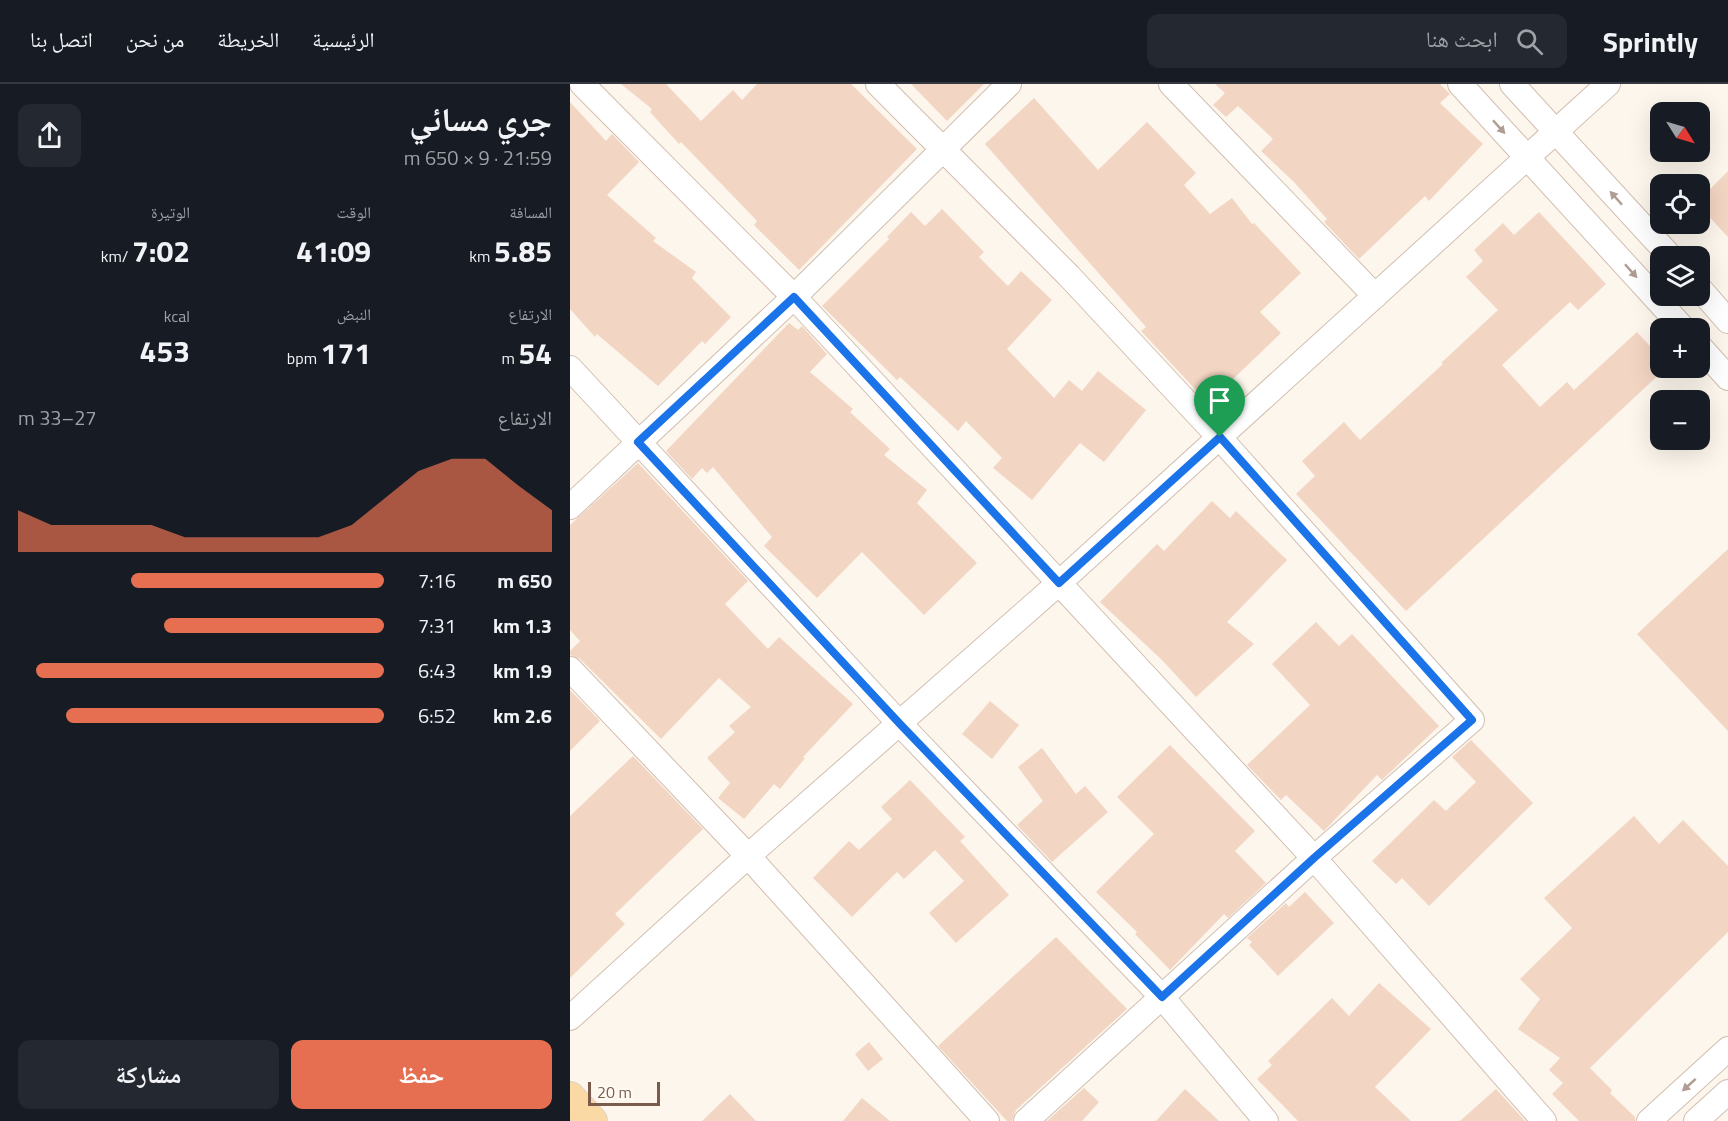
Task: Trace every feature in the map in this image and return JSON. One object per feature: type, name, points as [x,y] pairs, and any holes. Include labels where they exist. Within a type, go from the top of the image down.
[{"type":"main road","points":[[570,1097],[592,1121]]},
{"type":"street","points":[[582,84],[794,297],[1314,858],[1544,1121]]},
{"type":"street","points":[[878,84],[1069,276],[1220,437],[1472,720],[1314,858],[1026,1121]]},
{"type":"street","points":[[570,507],[794,297],[1009,84]]},
{"type":"street","points":[[1171,84],[1375,296]]},
{"type":"street","points":[[1460,84],[1674,318]]},
{"type":"street","points":[[1512,84],[1661,246]]},
{"type":"street","points":[[570,1018],[748,856],[1059,583],[1608,84]]},
{"type":"street","points":[[1710,300],[1728,321]]},
{"type":"street","points":[[1710,358],[1728,378]]},
{"type":"street","points":[[570,368],[900,724],[1162,997],[1266,1121]]},
{"type":"street","points":[[570,669],[748,856],[987,1121]]},
{"type":"street","points":[[1649,1121],[1728,1049]]},
{"type":"street","points":[[1696,1121],[1728,1092]]},
{"type":"building","points":[[621,84],[666,84],[701,121],[733,90],[742,100],[757,84],[851,84],[917,149],[799,270],[754,225],[757,221],[681,142],[679,144],[650,112],[652,109]]},
{"type":"building","points":[[911,84],[984,84],[947,121]]},
{"type":"building","points":[[1215,84],[1440,84],[1450,94],[1440,103],[1483,144],[1429,201],[1425,196],[1359,259],[1324,222],[1327,219],[1294,182],[1261,151],[1273,139],[1238,106],[1226,117],[1213,105],[1225,93]]},
{"type":"building","points":[[1034,98],[1098,170],[1147,122],[1196,173],[1184,185],[1210,214],[1232,198],[1252,224],[1254,223],[1301,273],[1260,312],[1281,333],[1208,403],[1141,331],[1146,327],[985,144]]},
{"type":"building","points":[[570,102],[606,141],[612,134],[639,162],[607,195],[656,238],[653,241],[696,272],[692,278],[731,317],[705,344],[702,341],[658,386],[597,334],[595,337],[570,309]]},
{"type":"building","points":[[1728,171],[1728,237],[1710,218],[1710,189]]},
{"type":"building","points":[[942,209],[984,252],[979,257],[1008,286],[1021,271],[1052,300],[1007,349],[1054,398],[1069,380],[1082,391],[1098,371],[1146,410],[1104,462],[1080,443],[1032,500],[993,468],[1002,458],[966,421],[958,431],[900,377],[897,380],[822,306],[889,239],[887,237],[911,212],[925,226]]},
{"type":"building","points":[[1539,212],[1606,284],[1578,310],[1570,302],[1502,365],[1540,407],[1567,382],[1574,390],[1637,332],[1650,346],[1650,378],[1655,378],[1406,611],[1296,494],[1315,476],[1302,461],[1344,422],[1360,440],[1498,310],[1466,277],[1483,261],[1474,250],[1503,223],[1514,235]]},
{"type":"building","points":[[789,323],[798,330],[802,326],[827,354],[810,372],[853,409],[850,412],[890,449],[884,455],[927,490],[917,503],[977,563],[924,615],[862,552],[817,598],[764,546],[772,537],[713,467],[707,473],[702,468],[692,479],[666,451]]},
{"type":"building","points":[[638,463],[748,581],[725,604],[768,649],[779,637],[853,704],[803,757],[805,758],[780,789],[774,784],[744,819],[718,798],[730,783],[707,758],[735,732],[729,726],[751,707],[719,678],[661,739],[580,659],[570,655],[570,651],[580,641],[570,630],[570,525]]},
{"type":"building","points":[[1212,501],[1230,518],[1236,511],[1287,560],[1227,622],[1254,644],[1196,697],[1162,660],[1100,602],[1157,544],[1164,551]]},
{"type":"building","points":[[1728,549],[1728,731],[1637,634]]},
{"type":"building","points":[[1316,622],[1339,646],[1352,634],[1439,726],[1382,780],[1377,775],[1324,831],[1286,795],[1281,800],[1247,765],[1310,705],[1272,664]]},
{"type":"building","points":[[570,690],[600,721],[570,751]]},
{"type":"building","points":[[990,701],[1019,725],[992,759],[962,734]]},
{"type":"building","points":[[1471,740],[1533,803],[1429,906],[1402,878],[1396,884],[1372,861],[1434,800],[1446,811],[1476,782],[1452,757]]},
{"type":"building","points":[[1170,745],[1255,831],[1235,851],[1266,883],[1228,918],[1224,914],[1170,970],[1135,934],[1137,932],[1096,892],[1154,834],[1117,797]]},
{"type":"building","points":[[1042,748],[1076,794],[1085,786],[1108,812],[1052,862],[1017,825],[1043,801],[1018,767]]},
{"type":"building","points":[[633,756],[703,829],[615,914],[625,924],[570,978],[570,816]]},
{"type":"building","points":[[910,780],[965,837],[960,841],[1009,895],[956,943],[929,913],[964,881],[935,850],[904,879],[897,872],[852,917],[813,878],[849,841],[859,850],[892,819],[881,807]]},
{"type":"building","points":[[1634,816],[1659,844],[1683,820],[1728,866],[1728,932],[1590,1068],[1612,1090],[1610,1093],[1635,1117],[1635,1121],[1579,1121],[1552,1094],[1563,1083],[1549,1070],[1560,1058],[1518,1029],[1540,999],[1520,979],[1572,928],[1544,898]]},
{"type":"building","points":[[1305,892],[1334,923],[1278,976],[1249,945],[1252,942],[1247,938],[1286,903],[1289,907]]},
{"type":"building","points":[[1056,937],[1127,1009],[1016,1110],[1012,1121],[1007,1121],[938,1046]]},
{"type":"building","points":[[1379,983],[1431,1029],[1375,1087],[1411,1121],[1298,1121],[1257,1079],[1272,1065],[1268,1061],[1332,998],[1349,1016]]},
{"type":"building","points":[[869,1042],[883,1059],[868,1071],[855,1054]]},
{"type":"building","points":[[1084,1088],[1099,1102],[1082,1121],[1047,1121]]},
{"type":"building","points":[[1185,1089],[1219,1121],[1156,1121]]},
{"type":"building","points":[[1496,1089],[1525,1121],[1460,1121]]},
{"type":"building","points":[[730,1094],[756,1121],[702,1121]]},
{"type":"building","points":[[862,1098],[890,1121],[843,1121]]},
{"type":"route","points":[[794,297],[1059,583],[1220,437],[1472,720],[1314,858],[1162,997],[900,724],[638,442],[794,297]]}]
